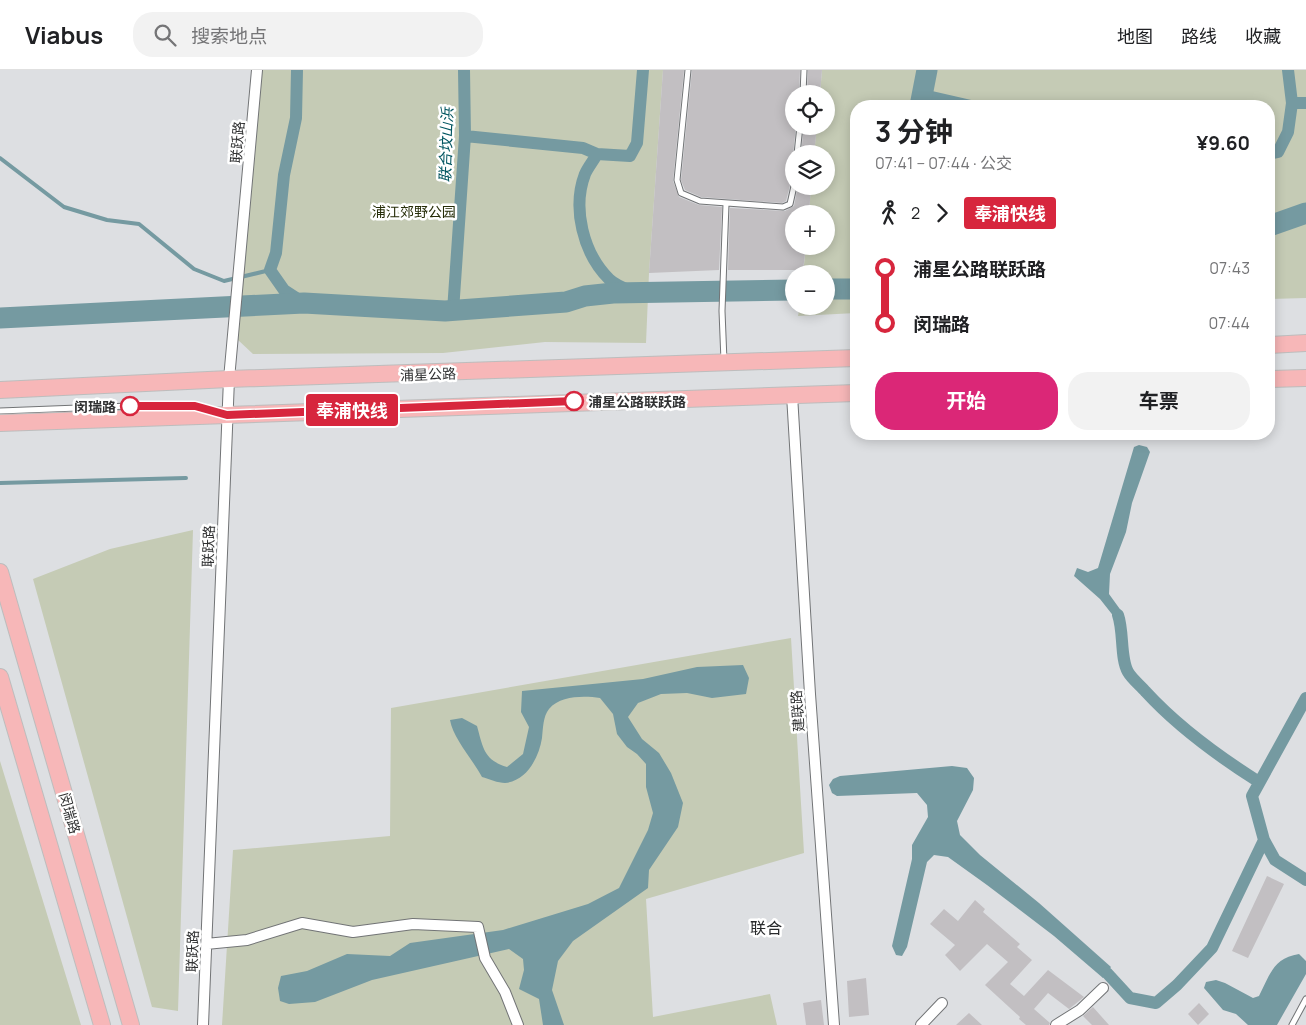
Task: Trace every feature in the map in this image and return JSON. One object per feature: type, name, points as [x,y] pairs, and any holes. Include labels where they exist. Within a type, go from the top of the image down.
[{"type":"main road","points":[[1275,345],[1306,344]]},
{"type":"main road","name":"浦星公路","points":[[0,390],[229,379],[850,358]]},
{"type":"main road","points":[[1275,379],[1306,378]]},
{"type":"main road","points":[[0,423],[850,393]]},
{"type":"main road","name":"闵瑞路","points":[[0,572],[131,1025]]},
{"type":"main road","name":"闵瑞路","points":[[0,677],[102,1025]]},
{"type":"street","name":"联跃路","points":[[203,1025],[229,379],[257,70]]},
{"type":"street","name":"建联路","points":[[792,395],[810,694],[834,1025]]},
{"type":"street","points":[[206,944],[247,940],[302,923],[353,932],[413,924],[478,928],[485,958],[505,992],[518,1025]]},
{"type":"street","points":[[1056,1025],[1080,1010],[1103,988]]},
{"type":"street","points":[[921,1025],[942,1003]]},
{"type":"lane","points":[[688,70],[677,180],[682,193],[700,201],[783,207],[790,204],[792,195]]},
{"type":"lane","points":[[803,85],[804,70]]},
{"type":"lane","points":[[724,363],[722,311],[726,204]]},
{"type":"lane","points":[[0,411],[130,406],[195,406],[227,415]]},
{"type":"lane","points":[[1292,1025],[1306,999]]},
{"type":"green space","name":"浦江郊野公园","points":[[262,70],[663,70],[646,343],[545,342],[443,353],[253,354],[237,339]]},
{"type":"green space","points":[[822,70],[1306,70],[1306,298],[1275,299],[1275,100],[850,100],[850,313],[835,314],[835,265],[804,265],[805,255],[835,255],[835,205],[810,205],[810,195],[835,195],[835,145],[815,145],[816,135],[835,135],[835,85],[821,85]]},
{"type":"green space","points":[[193,530],[178,1011],[152,1007],[33,579],[110,549]]},
{"type":"green space","points":[[791,638],[804,853],[646,899],[653,1017],[770,994],[777,1025],[222,1025],[233,850],[390,836],[391,708]]},
{"type":"green space","points":[[0,761],[81,1025],[0,1025]]},
{"type":"water","points":[[1139,445],[1147,447],[1150,452],[1132,503],[1126,532],[1110,574],[1109,594],[1122,612],[1115,618],[1100,599],[1074,576],[1077,568],[1088,572],[1098,568],[1134,447]]},
{"type":"water","points":[[743,665],[749,678],[746,694],[712,698],[687,693],[661,694],[638,703],[628,717],[642,739],[659,753],[671,773],[683,803],[678,827],[649,870],[648,888],[573,941],[558,961],[552,990],[564,1025],[543,1025],[539,999],[519,989],[524,970],[523,959],[509,949],[372,980],[315,1002],[289,1004],[280,1001],[278,988],[281,976],[307,971],[347,954],[390,956],[410,943],[503,930],[588,904],[619,888],[648,830],[653,813],[646,787],[646,764],[627,747],[617,734],[613,714],[600,698],[573,698],[554,704],[546,715],[538,753],[531,767],[520,778],[505,783],[482,777],[455,734],[450,720],[462,718],[477,726],[483,747],[489,757],[493,761],[507,767],[523,754],[529,727],[521,712],[522,691],[643,679],[697,667]]},
{"type":"water","points":[[952,766],[967,768],[974,778],[973,790],[957,821],[960,835],[980,855],[1039,903],[1111,967],[1103,978],[1054,936],[987,885],[948,857],[934,855],[927,862],[907,947],[902,956],[896,955],[892,946],[912,859],[912,845],[928,817],[927,805],[917,793],[837,796],[832,793],[829,785],[833,779],[840,776]]},
{"type":"water","points":[[1299,954],[1306,961],[1306,974],[1277,1025],[1248,1025],[1236,1014],[1223,1010],[1204,988],[1206,982],[1216,980],[1253,998],[1259,996],[1273,969],[1283,959]]},
{"type":"building","points":[[663,70],[684,70],[673,181],[679,197],[699,205],[722,207],[719,270],[649,273]]},
{"type":"building","points":[[692,70],[800,70],[799,85],[785,85],[785,135],[795,135],[794,145],[785,145],[785,195],[788,195],[786,201],[782,203],[701,197],[685,190],[681,180]]},
{"type":"building","points":[[808,70],[822,70],[821,85],[807,85]]},
{"type":"building","points":[[803,135],[816,135],[815,145],[802,145]]},
{"type":"building","points":[[796,195],[810,195],[810,205],[794,205]]},
{"type":"building","points":[[730,208],[785,211],[785,255],[805,255],[804,265],[785,265],[785,270],[728,270]]},
{"type":"building","points":[[1267,876],[1284,884],[1248,958],[1232,951]]},
{"type":"building","points":[[975,900],[985,909],[983,912],[1020,944],[1017,947],[1032,960],[1010,984],[1024,996],[1048,970],[1084,997],[1069,1009],[1048,993],[1034,1009],[1050,1023],[1049,1025],[1026,1025],[1019,1019],[1020,1017],[985,985],[1008,962],[987,944],[960,971],[945,955],[955,945],[930,924],[944,909],[958,921]]},
{"type":"building","points":[[866,978],[869,1015],[849,1017],[847,981]]},
{"type":"building","points":[[821,1000],[824,1025],[806,1025],[803,1003]]},
{"type":"building","points":[[1199,1003],[1209,1014],[1198,1025],[1188,1014]]},
{"type":"building","points":[[1093,1007],[1109,1025],[1092,1025],[1083,1016]]},
{"type":"building","points":[[969,1013],[982,1025],[956,1025]]},
{"type":"waterway","points":[[297,70],[296,118],[284,175],[276,253],[270,270],[284,290],[304,303]]},
{"type":"waterway","name":"联合坟山浜","points":[[453,311],[465,136],[464,70]]},
{"type":"waterway","points":[[633,292],[609,279],[592,256],[582,230],[580,201],[581,187],[585,174],[597,154],[630,156],[637,143],[643,70]]},
{"type":"waterway","points":[[921,100],[927,70]]},
{"type":"waterway","points":[[1288,70],[1292,103]]},
{"type":"waterway","points":[[923,95],[945,100]]},
{"type":"waterway","points":[[1275,153],[1278,152],[1288,132],[1292,103],[1306,103]]},
{"type":"waterway","points":[[465,136],[583,148],[597,154]]},
{"type":"waterway","points":[[0,158],[64,207],[107,220],[139,224],[194,269],[224,281],[270,270]]},
{"type":"waterway","points":[[1275,224],[1306,213]]},
{"type":"waterway","points":[[835,289],[850,289]]},
{"type":"waterway","points":[[0,318],[304,303],[445,311],[566,302],[585,296],[613,293],[785,290]]},
{"type":"waterway","points":[[0,483],[186,478]]},
{"type":"waterway","points":[[1118,615],[1124,660],[1132,677],[1185,729],[1214,752],[1259,782]]},
{"type":"waterway","points":[[1107,973],[1130,998],[1156,1003],[1177,985],[1212,948],[1264,840],[1252,796],[1306,698]]},
{"type":"waterway","points":[[1264,840],[1275,860],[1306,880]]},
{"type":"bus line","name":"奉浦快线","points":[[130,406],[195,406],[227,415],[574,401]]},
{"type":"place","name":"浦星公路联跃路","points":[[574,401]]},
{"type":"place","name":"闵瑞路","points":[[130,406]]},
{"type":"district","name":"联合","points":[[766,928]]}]
